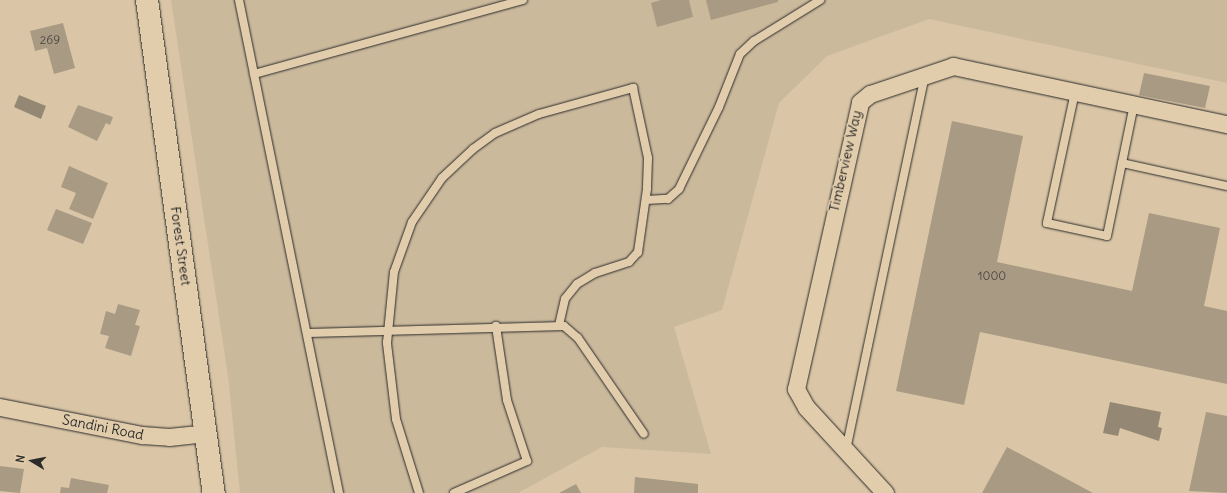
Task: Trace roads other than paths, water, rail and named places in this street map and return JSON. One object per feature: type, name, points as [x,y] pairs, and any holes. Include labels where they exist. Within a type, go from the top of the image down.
[{"type":"main road","name":"Forest Street","points":[[147,0],[214,493]]},
{"type":"street","name":"Timberview Way","points":[[885,493],[803,403],[796,389],[796,377],[858,106],[870,94],[948,66],[1227,124]]},
{"type":"street","name":"Sandini Road","points":[[0,407],[142,435],[169,437],[206,433]]},
{"type":"lane","points":[[239,0],[309,333],[339,493]]},
{"type":"lane","points":[[254,74],[523,0]]},
{"type":"lane","points":[[646,200],[668,199],[679,188],[719,107],[740,54],[754,41],[820,0]]},
{"type":"lane","points":[[846,451],[925,74]]},
{"type":"lane","points":[[419,493],[396,418],[387,330],[398,259],[418,210],[462,158],[505,127],[539,114],[633,88],[648,149],[646,200],[636,256],[629,262],[595,273],[577,284],[565,299],[559,325]]},
{"type":"lane","points":[[1075,92],[1048,223],[1107,236],[1134,104]]},
{"type":"lane","points":[[1122,163],[1227,186]]},
{"type":"lane","points":[[309,333],[559,325],[575,334],[644,434]]},
{"type":"lane","points":[[454,493],[527,461],[507,400],[496,326]]}]
